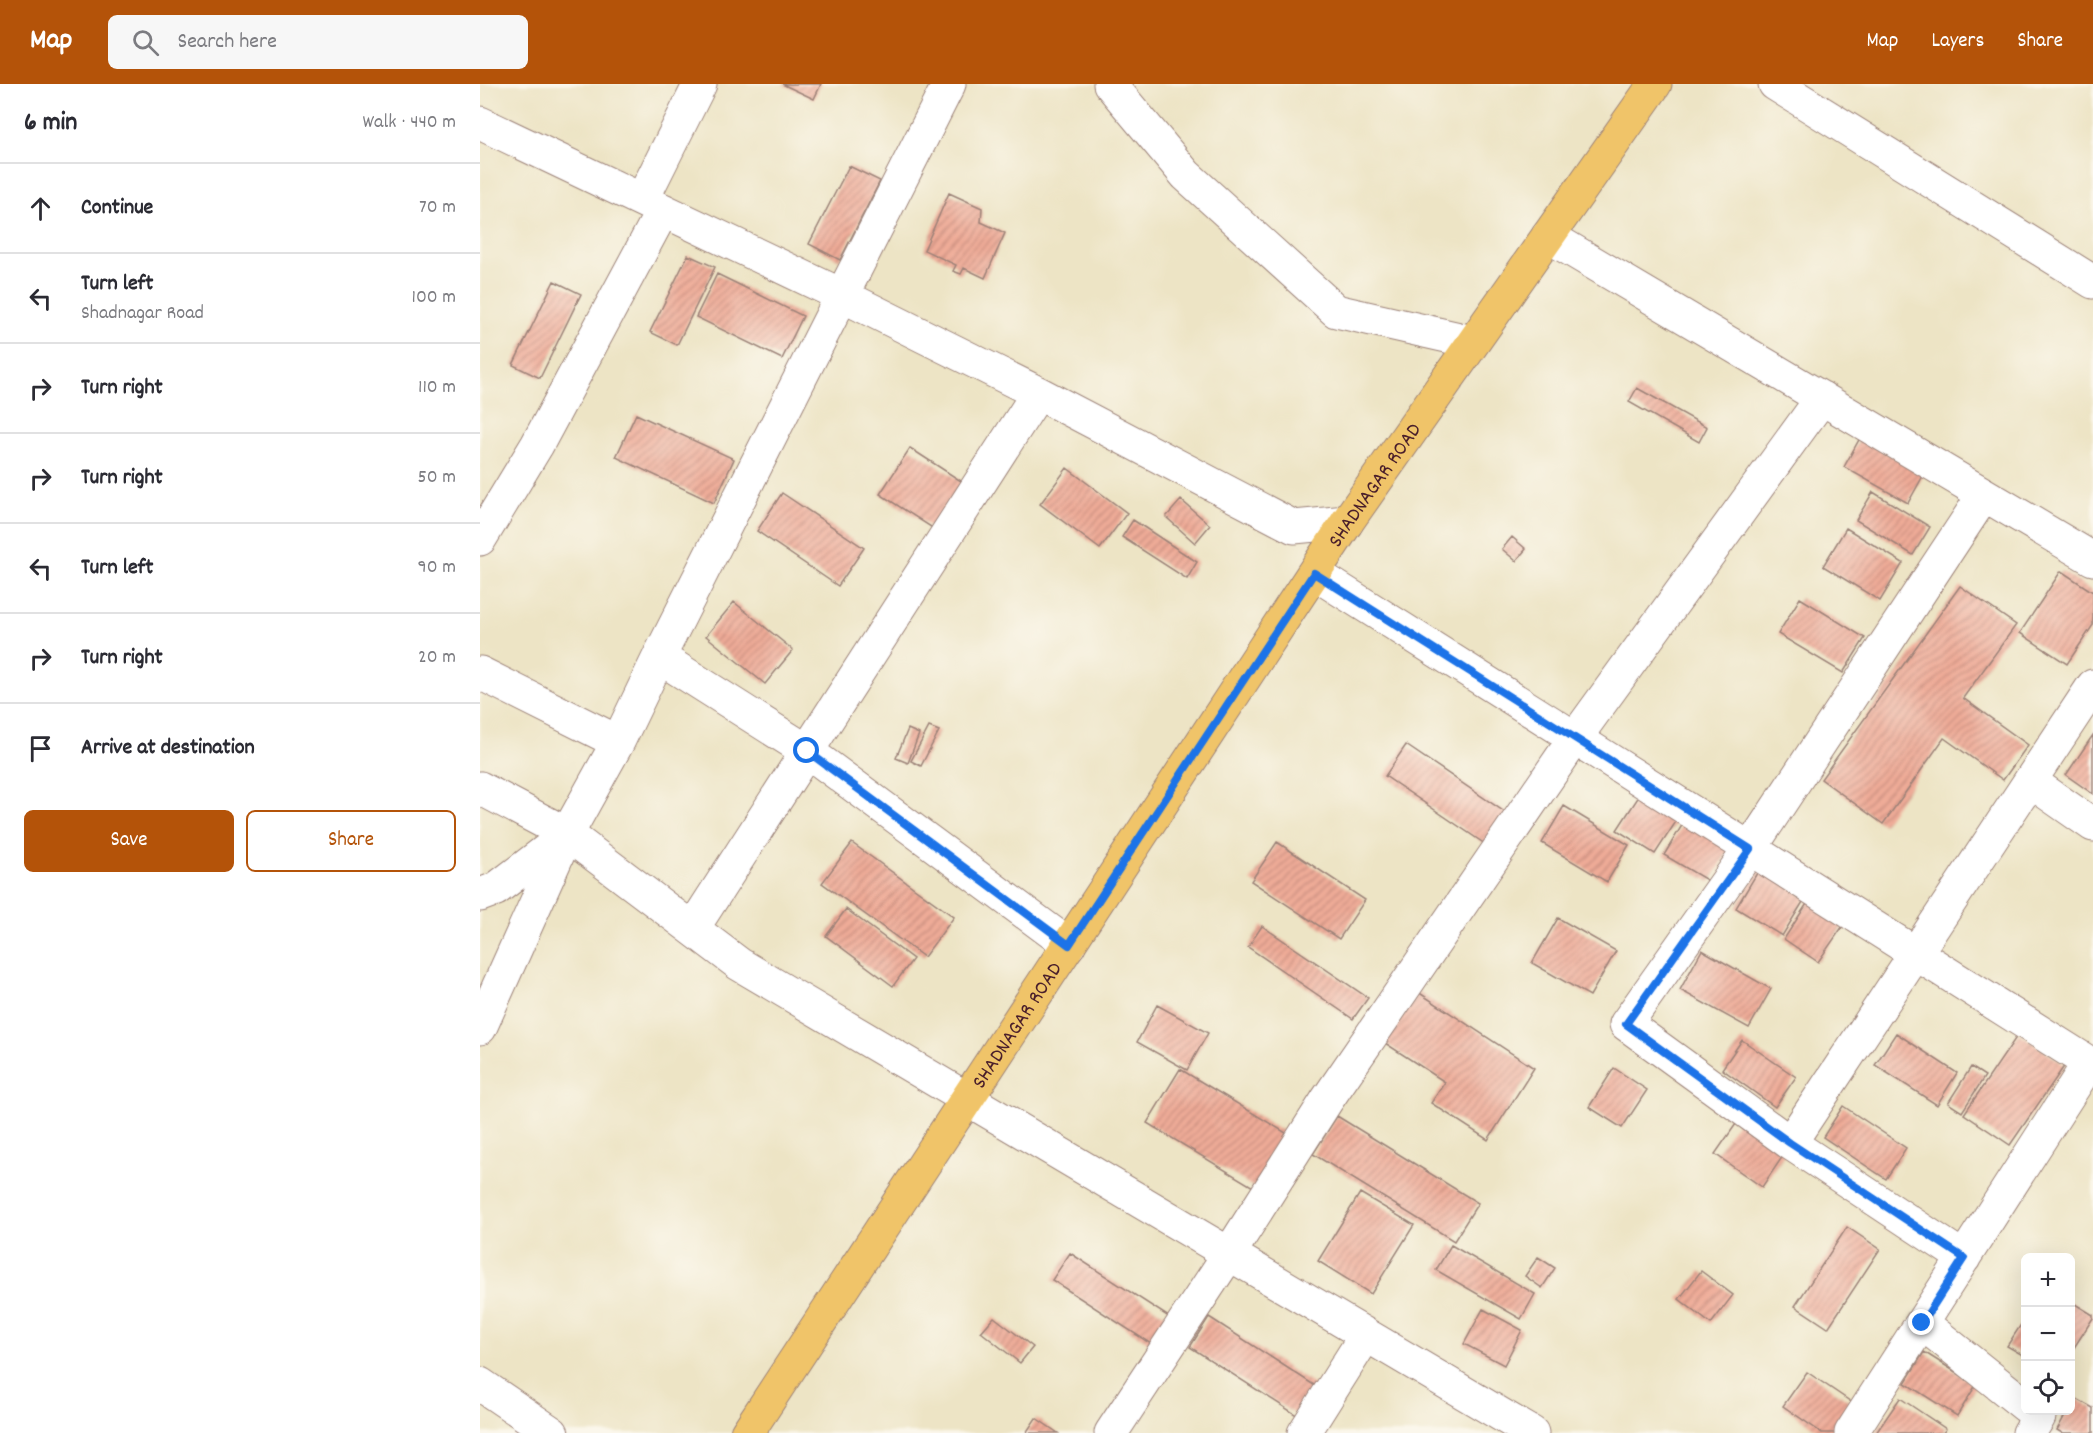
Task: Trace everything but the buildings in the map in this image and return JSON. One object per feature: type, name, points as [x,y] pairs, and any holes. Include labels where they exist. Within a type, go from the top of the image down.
[{"type":"main road","name":"SHADNAGAR ROAD","points":[[747,1433],[1347,522],[1655,84]]},
{"type":"street","points":[[480,539],[537,445],[652,205],[700,84]]},
{"type":"street","points":[[1110,84],[1186,175],[1336,311],[1473,342]]},
{"type":"street","points":[[1775,84],[2093,282]]},
{"type":"street","points":[[480,1028],[567,834],[618,742],[842,296],[938,88]]},
{"type":"street","points":[[480,123],[842,296],[1038,393],[1294,527],[1347,522]]},
{"type":"street","points":[[1548,236],[2093,559]]},
{"type":"street","points":[[693,928],[1038,393]]},
{"type":"street","points":[[1111,1433],[1327,1100],[1575,738],[1822,398]]},
{"type":"street","points":[[1964,1258],[1790,1143],[1626,1024],[1750,849],[1984,495]]},
{"type":"street","points":[[1314,573],[1917,954],[2091,1060],[1851,1433]]},
{"type":"street","points":[[659,657],[807,751],[1069,945]]},
{"type":"street","points":[[480,673],[618,742]]},
{"type":"street","points":[[1790,1143],[2093,686]]},
{"type":"street","points":[[2030,781],[2093,825]]},
{"type":"street","points":[[480,788],[567,834],[739,964],[1366,1335],[1492,1423],[1532,1433]]},
{"type":"street","points":[[480,895],[496,889],[567,834]]},
{"type":"street","points":[[1922,1323],[2021,1403]]},
{"type":"street","points":[[1304,1433],[1366,1335]]},
{"type":"street","points":[[480,1384],[552,1433]]},
{"type":"street","points":[[2029,1433],[2039,1417],[2037,1415]]},
{"type":"route","points":[[807,751],[1069,945],[1314,573],[1750,849],[1626,1024],[1790,1143],[1964,1258],[1922,1323]]}]
